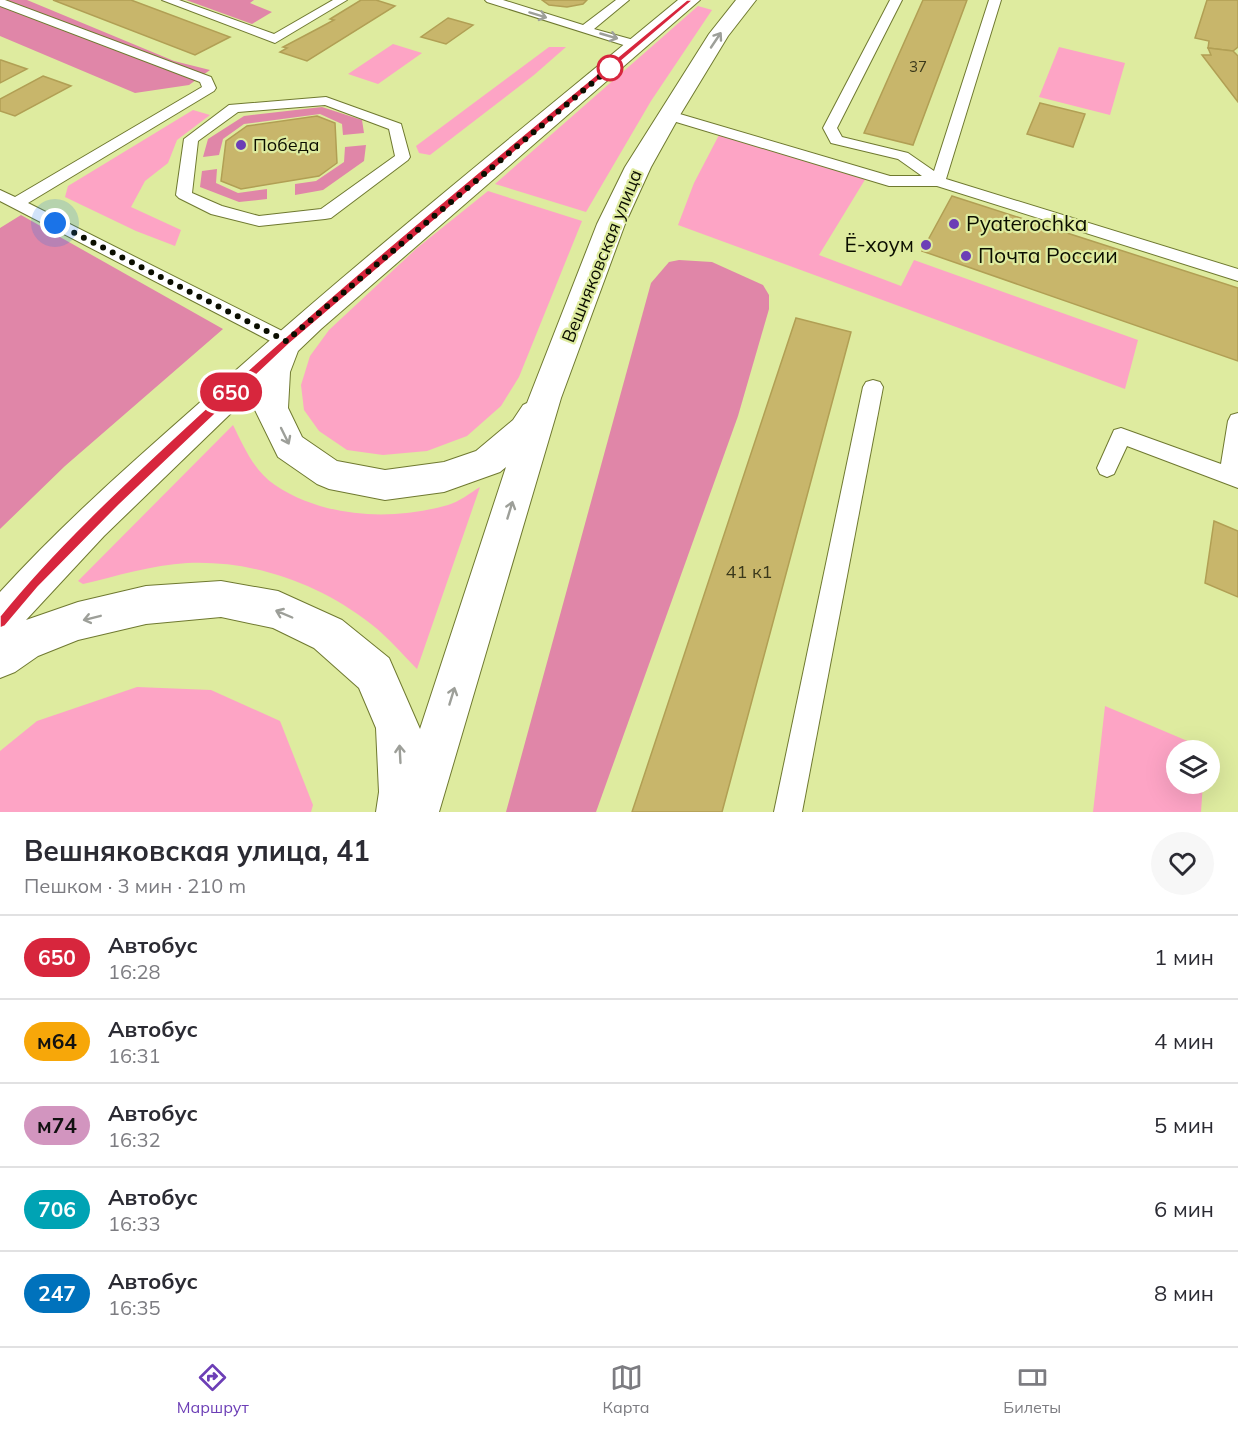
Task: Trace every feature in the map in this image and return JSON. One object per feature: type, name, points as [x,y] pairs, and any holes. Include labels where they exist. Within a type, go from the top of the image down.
[{"type":"street","name":"Вешняковская улица","points":[[0,621],[33,583],[115,501],[286,341],[690,0]]},
{"type":"street","name":"Вешняковская улица","points":[[416,812],[545,398],[611,224],[638,167],[668,115],[719,34],[747,0]]},
{"type":"street","name":"Вешняковская улица","points":[[286,341],[274,372],[271,408],[290,447],[329,474],[385,484],[444,477],[488,462],[525,430],[545,398]]},
{"type":"street","points":[[0,658],[24,641],[78,621],[146,604],[221,600],[278,610],[328,634],[374,673],[398,727],[402,792],[399,812]]},
{"type":"lane","points":[[168,0],[275,39],[341,0]]},
{"type":"lane","points":[[491,0],[637,45]]},
{"type":"lane","points":[[585,30],[623,0]]},
{"type":"lane","points":[[896,0],[830,128],[836,140],[903,156],[938,181]]},
{"type":"lane","points":[[938,181],[995,0]]},
{"type":"lane","points":[[0,2],[206,80],[209,88],[6,200]]},
{"type":"lane","points":[[326,101],[396,127],[403,157],[325,214],[260,221],[217,210],[184,195],[191,139],[234,108],[326,101]]},
{"type":"lane","points":[[668,115],[889,181],[938,181],[1238,275]]},
{"type":"lane","points":[[6,200],[286,341]]},
{"type":"lane","points":[[788,812],[873,387]]},
{"type":"lane","points":[[1107,468],[1120,436],[1234,477],[1238,422]]},
{"type":"shaded area","points":[[0,0],[27,0],[174,61],[210,70],[189,85],[135,93],[0,36]]},
{"type":"shaded area","points":[[186,0],[254,0],[250,3],[272,12],[252,24]]},
{"type":"shaded area","points":[[698,6],[712,10],[651,101],[586,212],[495,184]]},
{"type":"shaded area","points":[[393,44],[422,53],[378,84],[348,74]]},
{"type":"shaded area","points":[[549,47],[566,47],[534,75],[430,155],[419,153],[416,146]]},
{"type":"shaded area","points":[[1059,47],[1125,63],[1110,115],[1039,97]]},
{"type":"shaded area","points":[[322,107],[362,120],[364,133],[343,135],[342,124],[320,114],[244,124],[223,139],[219,155],[203,157],[208,139],[244,116]]},
{"type":"shaded area","points":[[193,110],[210,115],[177,140],[168,163],[145,181],[131,207],[181,230],[175,246],[136,231],[65,197],[68,186]]},
{"type":"shaded area","points":[[719,135],[866,178],[819,255],[901,286],[914,260],[1138,340],[1125,389],[678,225],[694,183]]},
{"type":"shaded area","points":[[366,145],[364,161],[323,190],[295,195],[295,184],[316,181],[344,162],[345,147]]},
{"type":"shaded area","points":[[217,169],[216,183],[238,193],[267,189],[267,199],[239,202],[200,187],[202,171]]},
{"type":"shaded area","points":[[488,191],[582,221],[519,377],[501,406],[467,436],[427,451],[383,455],[347,450],[319,431],[304,410],[301,385],[310,356],[329,330],[417,248]]},
{"type":"shaded area","points":[[21,215],[223,329],[65,466],[0,529],[0,228]]},
{"type":"shaded area","points":[[679,260],[712,262],[763,285],[769,295],[769,309],[738,416],[596,812],[506,812],[651,283],[669,262]]},
{"type":"shaded area","points":[[233,425],[250,458],[261,473],[275,485],[294,496],[337,510],[382,514],[426,510],[452,504],[480,487],[417,669],[383,634],[351,609],[307,586],[261,570],[212,563],[187,563],[148,568],[83,584],[78,581]]},
{"type":"shaded area","points":[[137,687],[211,690],[280,721],[313,805],[311,812],[0,812],[0,751],[37,721]]},
{"type":"shaded area","points":[[1105,706],[1185,740],[1166,740],[1166,794],[1202,794],[1201,812],[1093,812]]},
{"type":"building","points":[[53,0],[131,0],[230,37],[195,55]]},
{"type":"building","points":[[361,0],[376,0],[395,6],[307,61],[280,52],[287,48],[283,47],[334,20],[330,19]]},
{"type":"building","points":[[542,0],[587,0],[583,4],[567,7],[549,5]]},
{"type":"building","points":[[923,0],[967,0],[913,145],[864,133]]},
{"type":"building","points":[[1207,0],[1238,0],[1238,47],[1233,51],[1208,48],[1209,41],[1195,38]]},
{"type":"building","points":[[448,18],[473,25],[446,44],[421,37]]},
{"type":"building","points":[[1208,48],[1233,51],[1238,56],[1238,102],[1202,55],[1211,55]]},
{"type":"building","points":[[1,60],[27,69],[0,83]]},
{"type":"building","points":[[43,76],[71,86],[15,116],[0,111],[0,99]]},
{"type":"building","points":[[1040,103],[1085,114],[1073,147],[1027,134]]},
{"type":"building","points":[[317,116],[335,123],[337,163],[319,176],[241,189],[221,181],[226,141],[247,126]]},
{"type":"building","points":[[952,196],[1238,288],[1238,361],[922,251]]},
{"type":"building","points":[[796,318],[851,332],[722,812],[632,812]]},
{"type":"building","points":[[1214,521],[1238,531],[1238,597],[1205,583]]},
{"type":"bus line","name":"650","points":[[0,621],[33,583],[115,501],[286,341],[690,0]]},
{"type":"place","name":"Победа","points":[[241,145]]},
{"type":"place","name":"Pyaterochka","points":[[954,224]]},
{"type":"place","name":"Ё-хоум","points":[[926,245]]},
{"type":"place","name":"Почта России","points":[[966,256]]},
{"type":"route","points":[[55,223],[286,341],[610,68]]}]
